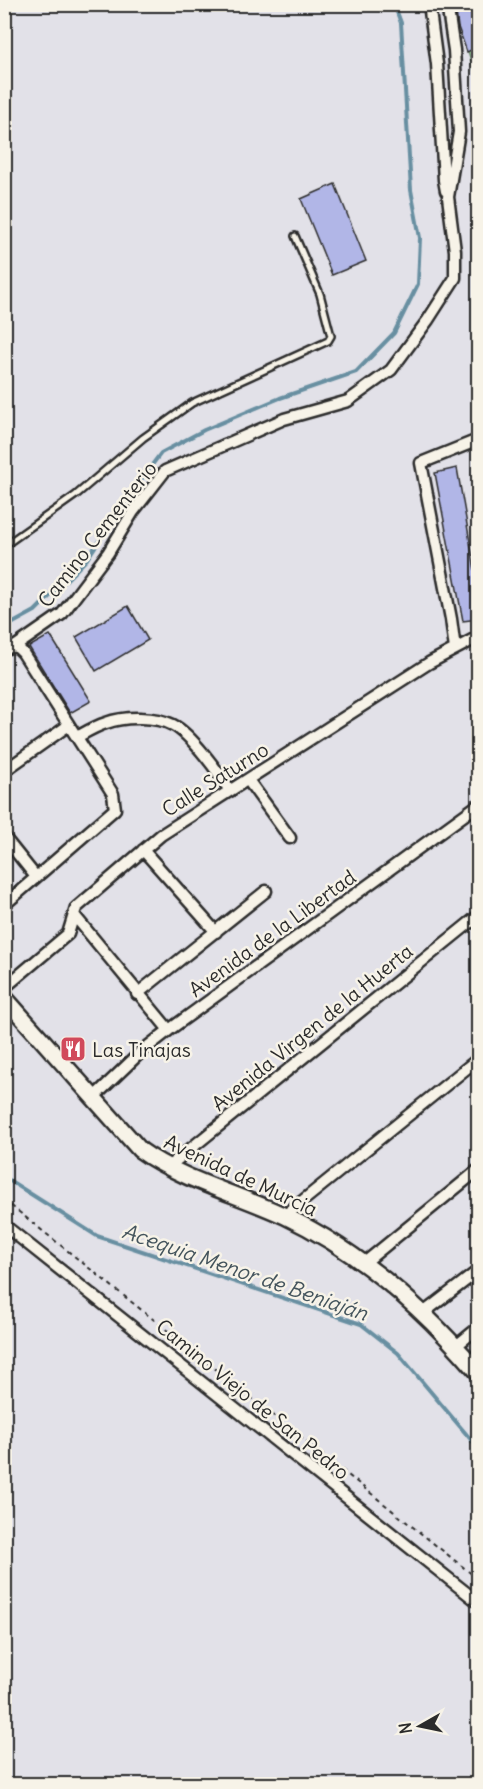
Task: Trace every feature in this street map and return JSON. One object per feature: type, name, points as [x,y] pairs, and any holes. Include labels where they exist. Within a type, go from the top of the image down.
[{"type":"main road","name":"Avenida de Murcia","points":[[4,997],[133,1143],[150,1157],[321,1234],[363,1264],[422,1314],[456,1346],[478,1372]]},
{"type":"street","points":[[429,4],[437,64],[444,180],[448,197]]},
{"type":"street","name":"Camino Cementerio","points":[[10,647],[62,614],[108,553],[133,512],[165,471],[284,419],[348,401],[391,370],[455,278],[455,251],[448,197],[459,132],[454,50],[447,4]]},
{"type":"street","points":[[455,649],[421,463],[478,440]]},
{"type":"street","name":"Calle Saturno","points":[[4,988],[68,934],[76,908],[160,835],[429,663],[478,637]]},
{"type":"street","points":[[4,905],[115,809],[113,794],[23,653],[10,647]]},
{"type":"street","points":[[76,737],[107,722],[151,718],[175,726],[197,747],[224,780],[230,791]]},
{"type":"street","points":[[4,771],[69,725]]},
{"type":"street","points":[[248,780],[290,838]]},
{"type":"street","name":"Avenida de la Libertad","points":[[93,1098],[141,1052],[169,1030],[478,805]]},
{"type":"street","points":[[4,837],[36,878]]},
{"type":"street","points":[[143,850],[216,932]]},
{"type":"street","points":[[137,994],[266,891]]},
{"type":"street","points":[[74,915],[169,1030]]},
{"type":"street","name":"Avenida Virgen de la Huerta","points":[[168,1167],[478,916]]},
{"type":"street","points":[[284,1216],[478,1059]]},
{"type":"street","points":[[363,1264],[478,1170]]},
{"type":"street","name":"Camino Viejo de San Pedro","points":[[4,1225],[478,1602]]},
{"type":"street","points":[[422,1314],[478,1271]]},
{"type":"street","points":[[456,1346],[478,1328]]},
{"type":"lane","points":[[4,546],[76,495],[143,438],[192,403],[328,341],[331,336],[321,294],[295,236]]},
{"type":"path","points":[[4,1200],[478,1579]]},
{"type":"green space","points":[[453,5],[478,5],[478,82]]},
{"type":"building","points":[[455,4],[475,4],[478,17],[478,47],[467,52],[458,27]]},
{"type":"building","points":[[335,184],[366,261],[332,275],[301,199]]},
{"type":"building","points":[[457,468],[478,587],[478,619],[463,621],[435,473]]},
{"type":"building","points":[[128,606],[148,640],[96,671],[76,637]]},
{"type":"building","points":[[50,635],[91,701],[70,713],[29,647]]},
{"type":"waterway","points":[[4,628],[35,611],[87,559],[130,494],[161,453],[204,430],[280,398],[356,372],[394,333],[418,284],[420,238],[411,190],[401,23],[394,4]]},
{"type":"waterway","name":"Acequia Menor de Beniaján","points":[[4,1177],[97,1236],[361,1324],[398,1353],[478,1448]]},
{"type":"place","name":"Las Tinajas","points":[[73,1049]]}]
